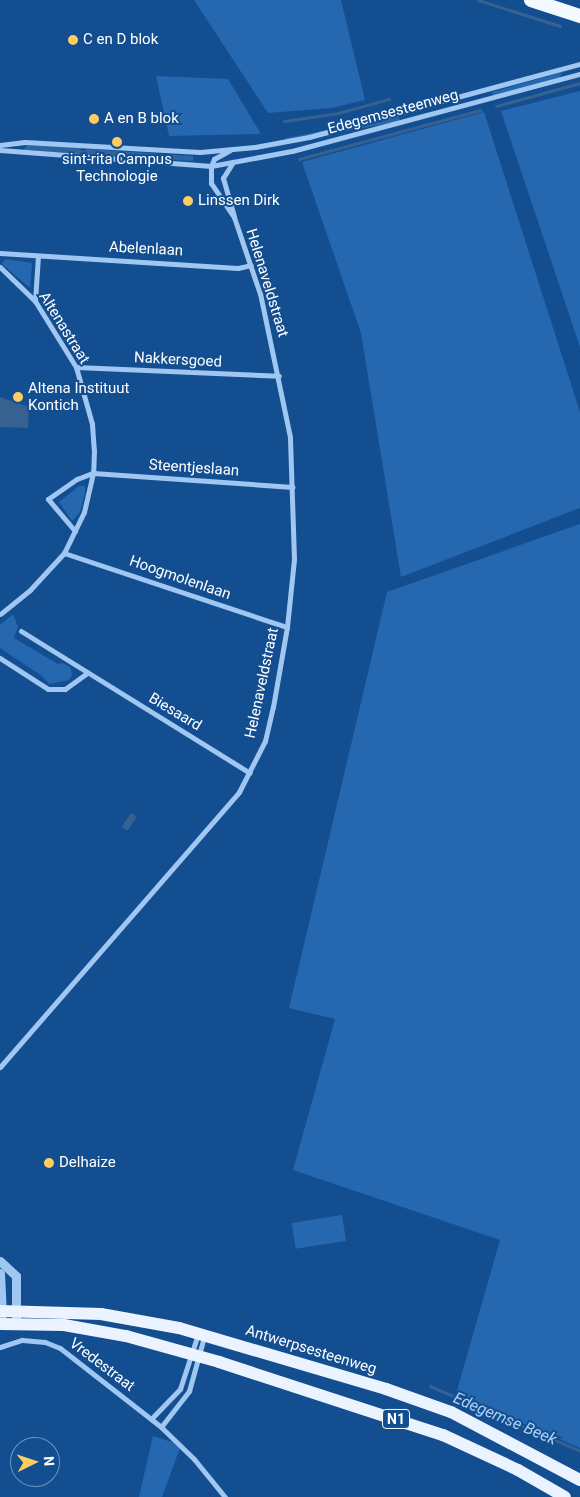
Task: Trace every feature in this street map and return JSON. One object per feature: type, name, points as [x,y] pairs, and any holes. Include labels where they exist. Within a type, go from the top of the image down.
[{"type":"highway","points":[[531,0],[580,16]]},
{"type":"main road","name":"Antwerpsesteenweg","points":[[1,1311],[16,1310],[111,1316],[201,1335],[386,1389],[451,1412],[580,1480]]},
{"type":"main road","name":"N1","points":[[1,1324],[64,1325],[126,1336],[195,1355],[443,1435],[518,1470],[565,1497]]},
{"type":"street","points":[[558,9],[580,22]]},
{"type":"street","name":"Edegemsesteenweg","points":[[0,145],[25,142],[200,152],[230,150],[272,144],[580,64]]},
{"type":"street","name":"Edegemsesteenweg","points":[[0,150],[211,166],[275,154],[580,74]]},
{"type":"street","points":[[272,144],[275,154]]},
{"type":"street","points":[[211,166],[214,159],[230,150]]},
{"type":"street","name":"Helenaveldstraat","points":[[0,1067],[239,792],[265,741],[287,628],[294,559],[294,487],[290,437],[279,376],[251,265],[223,178],[233,162]]},
{"type":"street","name":"Helenaveldstraat","points":[[211,166],[211,183],[234,217]]},
{"type":"street","name":"Abelenlaan","points":[[0,253],[238,268],[251,265]]},
{"type":"street","points":[[35,301],[38,256]]},
{"type":"street","name":"Altenastraat","points":[[0,267],[35,301],[76,367],[92,424],[93,473],[84,512],[64,553],[30,590],[0,614]]},
{"type":"street","name":"Nakkersgoed","points":[[76,367],[279,376]]},
{"type":"street","points":[[75,532],[48,499],[77,479],[93,473]]},
{"type":"street","name":"Steentjeslaan","points":[[93,473],[294,487]]},
{"type":"street","name":"Hoogmolenlaan","points":[[64,553],[287,628]]},
{"type":"street","name":"Biesaard","points":[[21,631],[86,674],[250,773]]},
{"type":"street","points":[[0,658],[48,689],[65,689],[86,674]]},
{"type":"street","points":[[0,1260],[16,1276],[16,1323]]},
{"type":"street","points":[[0,1274],[1,1324]]},
{"type":"street","points":[[152,1419],[180,1389],[195,1355],[201,1335]]},
{"type":"street","points":[[161,1427],[189,1391],[195,1355],[201,1335]]},
{"type":"street","name":"Vredestraat","points":[[0,1347],[32,1340],[60,1348],[161,1427],[194,1459],[225,1497]]},
{"type":"shaded area","points":[[194,0],[341,0],[365,100],[331,108],[268,113]]},
{"type":"shaded area","points":[[563,72],[559,78],[493,96],[492,92]]},
{"type":"shaded area","points":[[156,76],[228,79],[261,134],[169,136]]},
{"type":"shaded area","points":[[580,91],[580,347],[501,111]]},
{"type":"shaded area","points":[[484,112],[580,412],[580,508],[401,577],[361,333],[302,162]]},
{"type":"shaded area","points":[[399,116],[400,121],[286,143],[285,138]]},
{"type":"shaded area","points":[[27,145],[81,148],[80,154],[24,150]]},
{"type":"shaded area","points":[[86,149],[193,156],[193,161],[86,155]]},
{"type":"shaded area","points":[[5,259],[32,263],[30,288],[2,264]]},
{"type":"shaded area","points":[[0,397],[29,407],[28,428],[0,427]]},
{"type":"shaded area","points":[[79,486],[85,486],[85,493],[80,512],[72,521],[59,502]]},
{"type":"shaded area","points":[[580,524],[580,1448],[456,1394],[500,1240],[293,1170],[335,1019],[289,1008],[387,592]]},
{"type":"shaded area","points":[[13,614],[18,627],[14,638],[58,664],[63,663],[71,668],[72,675],[69,680],[49,684],[42,676],[0,648],[0,625]]},
{"type":"shaded area","points":[[131,813],[137,817],[127,831],[121,827]]},
{"type":"shaded area","points":[[342,1215],[346,1241],[296,1249],[292,1223]]},
{"type":"shaded area","points":[[153,1436],[181,1445],[162,1497],[139,1497]]},
{"type":"waterway","points":[[478,0],[560,26]]},
{"type":"waterway","points":[[496,106],[580,83]]},
{"type":"waterway","points":[[284,121],[338,113],[389,99]]},
{"type":"waterway","points":[[299,159],[481,110]]},
{"type":"waterway","points":[[31,148],[183,158]]},
{"type":"waterway","name":"Edegemse Beek","points":[[430,1386],[580,1451]]},
{"type":"place","name":"C en D blok","points":[[73,40]]},
{"type":"place","name":"A en B blok","points":[[94,119]]},
{"type":"place","name":"sint-rita Campus Technologie","points":[[117,142]]},
{"type":"place","name":"Linssen Dirk","points":[[188,201]]},
{"type":"place","name":"Altena Instituut Kontich","points":[[18,397]]},
{"type":"place","name":"Delhaize","points":[[49,1163]]}]
